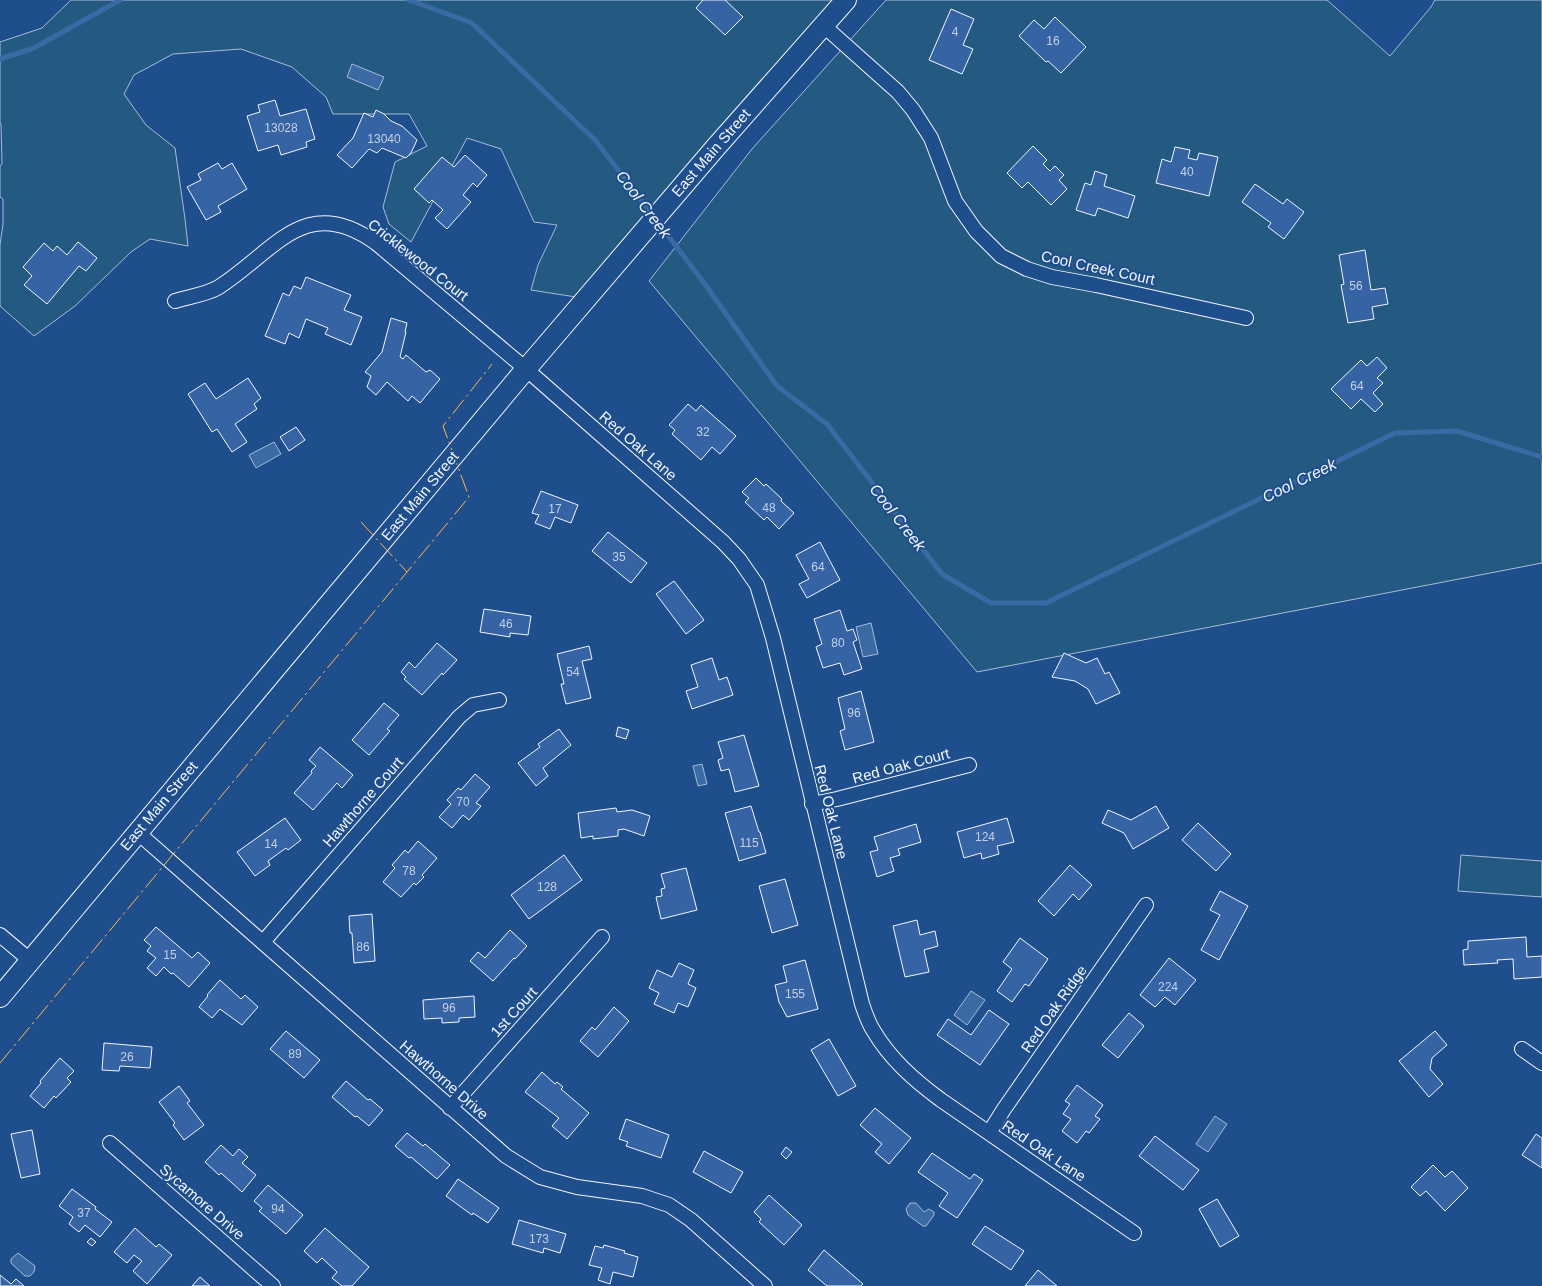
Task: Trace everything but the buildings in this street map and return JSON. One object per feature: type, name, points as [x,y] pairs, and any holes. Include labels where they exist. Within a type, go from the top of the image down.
[{"type":"main road","name":"East Main Street","points":[[0,997],[526,369],[846,0]]},
{"type":"street","name":"Cool Creek Court","points":[[824,26],[898,92],[913,110],[931,138],[955,201],[976,231],[1002,256],[1027,269],[1052,277],[1104,286],[1246,318]]},
{"type":"street","name":"Cricklewood Court","points":[[175,301],[217,288],[298,228],[313,224],[330,223],[347,227],[363,234],[376,243],[526,369]]},
{"type":"street","name":"Red Oak Lane","points":[[526,369],[723,542],[739,559],[757,585],[773,638],[862,1004],[872,1029],[890,1055],[912,1078],[941,1100],[1134,1232]]},
{"type":"street","name":"Hawthorne Court","points":[[262,942],[458,717],[473,705],[499,700]]},
{"type":"street","name":"Red Oak Court","points":[[812,804],[837,800],[969,764]]},
{"type":"street","name":"Hawthorne Drive","points":[[137,832],[506,1156],[540,1177],[577,1188],[642,1196],[669,1205],[691,1220],[765,1286]]},
{"type":"street","name":"Red Oak Ridge","points":[[989,1133],[1146,905]]},
{"type":"street","points":[[0,935],[30,961]]},
{"type":"street","name":"1st Court","points":[[450,1108],[602,937]]},
{"type":"street","points":[[1522,1049],[1542,1063]]},
{"type":"street","name":"Sycamore Drive","points":[[110,1143],[273,1286]]},
{"type":"shaded area","points":[[71,0],[834,0],[576,297],[531,290],[538,265],[557,225],[534,222],[501,149],[467,138],[411,242],[389,224],[383,207],[395,162],[427,146],[409,114],[333,114],[326,97],[292,67],[241,49],[173,54],[134,75],[124,94],[146,125],[175,148],[188,246],[150,239],[131,252],[75,306],[34,336],[0,306],[0,245],[3,224],[3,199],[0,197],[0,166],[2,164],[0,42],[42,28]]},
{"type":"shaded area","points":[[886,0],[1327,0],[1390,56],[1435,0],[1542,0],[1542,563],[977,672],[649,281],[752,149]]},
{"type":"shaded area","points":[[352,64],[384,77],[378,90],[347,77]]},
{"type":"shaded area","points":[[274,442],[281,454],[256,468],[249,455]]},
{"type":"shaded area","points":[[871,623],[878,654],[863,657],[856,627]]},
{"type":"shaded area","points":[[702,764],[707,784],[698,786],[693,766]]},
{"type":"shaded area","points":[[1461,855],[1542,861],[1542,897],[1458,891]]},
{"type":"shaded area","points":[[971,991],[985,1000],[967,1025],[954,1015]]},
{"type":"shaded area","points":[[1215,1116],[1227,1124],[1208,1152],[1196,1144]]},
{"type":"shaded area","points":[[910,1203],[916,1203],[924,1212],[929,1209],[934,1212],[926,1226],[923,1226],[908,1215],[906,1209]]},
{"type":"shaded area","points":[[18,1253],[35,1266],[34,1272],[30,1276],[25,1276],[11,1263],[11,1259]]},
{"type":"waterway","name":"Cool Creek","points":[[0,59],[34,48],[120,0]]},
{"type":"waterway","name":"Cool Creek","points":[[409,0],[472,23],[596,141],[652,214]]},
{"type":"waterway","name":"Cool Creek","points":[[657,221],[707,287],[777,386],[827,424],[942,574],[991,603],[1046,603],[1395,433],[1457,431],[1542,457]]},
{"type":"power","points":[[361,522],[407,572],[469,497],[443,426],[492,364]]},
{"type":"power","points":[[0,1063],[407,572]]}]
